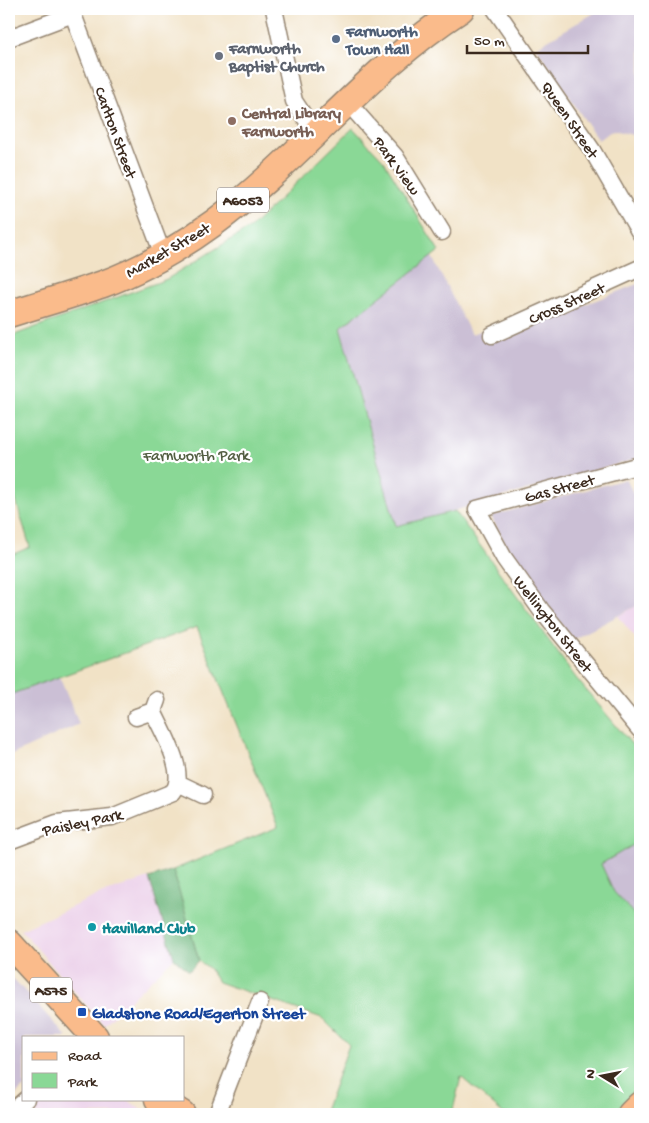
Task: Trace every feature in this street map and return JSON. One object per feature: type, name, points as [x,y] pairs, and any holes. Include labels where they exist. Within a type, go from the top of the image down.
[{"type":"main road","name":"Market Street","points":[[9,314],[104,284],[163,255],[214,223],[259,187],[316,134],[408,47],[436,16],[461,9]]},
{"type":"main road","name":"A575","points":[[9,943],[94,1036]]},
{"type":"main road","points":[[631,1114],[640,1105]]},
{"type":"street","points":[[274,9],[294,101],[316,134]]},
{"type":"street","name":"Queen Street","points":[[495,9],[587,142],[640,233]]},
{"type":"street","points":[[9,38],[72,11]]},
{"type":"street","name":"Carlton Street","points":[[72,11],[163,255]]},
{"type":"street","name":"Park View","points":[[348,103],[395,156],[442,232]]},
{"type":"street","name":"Cross Street","points":[[492,335],[640,268]]},
{"type":"street","name":"Gas Street","points":[[477,509],[640,465]]},
{"type":"street","name":"Wellington Street","points":[[477,509],[504,558],[540,610],[637,721]]},
{"type":"street","points":[[136,717],[155,706],[178,768],[178,783],[203,795]]},
{"type":"street","name":"Paisley Park","points":[[9,841],[57,823],[112,817],[166,796],[173,792],[178,783]]},
{"type":"street","points":[[217,1114],[260,1002]]},
{"type":"street","points":[[9,1114],[25,1100]]},
{"type":"shaded area","points":[[601,9],[640,9],[640,137],[613,130],[598,140],[536,47]]},
{"type":"shaded area","points":[[431,255],[471,334],[486,329],[491,341],[640,283],[640,458],[396,527],[340,328]]},
{"type":"shaded area","points":[[626,479],[640,506],[640,604],[572,640],[511,555],[491,516]]},
{"type":"shaded area","points":[[640,604],[640,644],[618,616]]},
{"type":"shaded area","points":[[59,676],[79,724],[9,756],[9,695]]},
{"type":"shaded area","points":[[640,841],[640,921],[614,892],[601,864]]},
{"type":"shaded area","points":[[149,878],[174,958],[104,1025],[21,930],[103,893]]},
{"type":"shaded area","points":[[9,974],[66,1036],[22,1036],[22,1089],[9,1101]]},
{"type":"shaded area","points":[[36,1100],[128,1100],[146,1114],[24,1114]]},
{"type":"green space","name":"Farnworth Park","points":[[353,128],[384,161],[439,251],[340,328],[396,526],[455,511],[576,678],[640,754],[640,841],[601,864],[614,892],[640,921],[640,1082],[622,1109],[614,1114],[504,1114],[461,1077],[452,1114],[324,1114],[349,1045],[322,1018],[218,982],[209,968],[199,961],[173,870],[278,827],[197,627],[9,695],[9,556],[30,547],[9,478],[9,337],[167,279],[251,227]]},
{"type":"green space","points":[[173,870],[199,961],[189,971],[174,958],[149,878]]},
{"type":"place","name":"Farnworth Town Hall","points":[[336,39]]},
{"type":"place","name":"Farnworth Baptist Church","points":[[219,56]]},
{"type":"place","name":"Central Library Farnworth","points":[[232,121]]},
{"type":"place","name":"Havilland Club","points":[[92,927]]},
{"type":"place","name":"Gladstone Road/Egerton Street","points":[[82,1012]]}]
